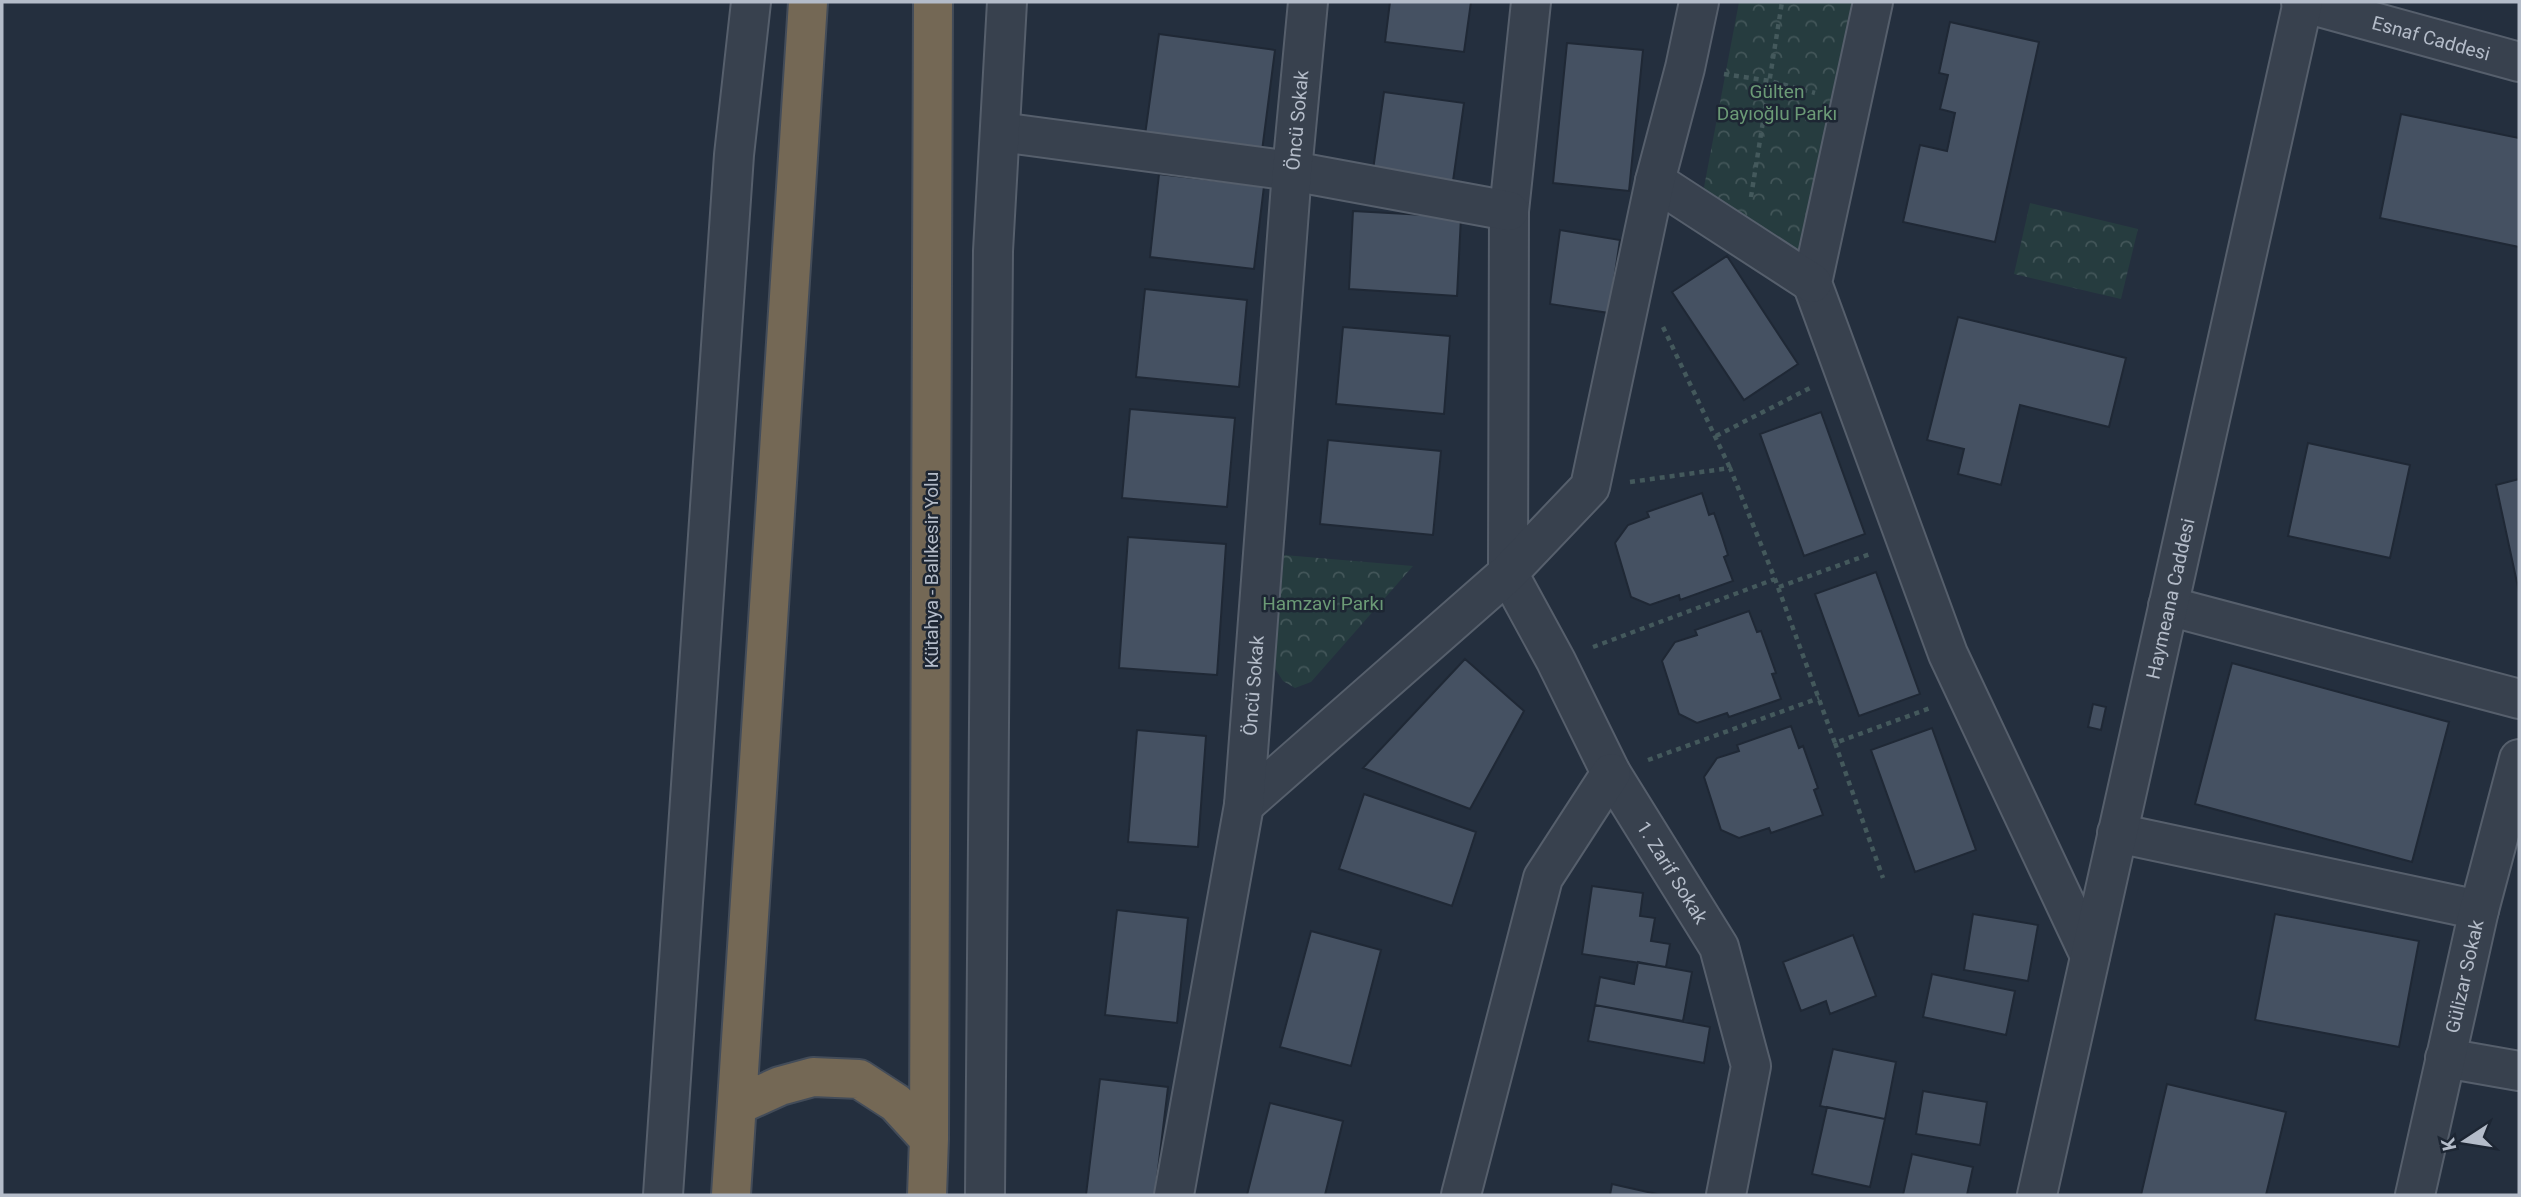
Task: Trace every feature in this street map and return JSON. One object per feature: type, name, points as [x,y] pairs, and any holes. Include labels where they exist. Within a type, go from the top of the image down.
[{"type":"highway","points":[[731,1195],[807,2]]},
{"type":"highway","name":"Kütahya - Balıkesir Yolu","points":[[926,1195],[929,1139],[933,2]]},
{"type":"highway","points":[[738,1105],[780,1086],[813,1077],[859,1079],[896,1103],[929,1139]]},
{"type":"street","points":[[663,1195],[734,155],[751,2]]},
{"type":"street","points":[[985,1195],[993,251],[1007,2]]},
{"type":"street","name":"Öncü Sokak","points":[[1174,1195],[1244,805],[1292,171],[1308,2]]},
{"type":"street","points":[[1508,573],[1509,211],[1531,2]]},
{"type":"street","points":[[1244,805],[1508,573],[1590,487],[1655,181],[1685,68],[1699,2]]},
{"type":"street","points":[[1873,2],[1812,283],[1948,654],[2090,956]]},
{"type":"street","name":"Esnaf Caddesi","points":[[2302,2],[2519,62]]},
{"type":"street","name":"Haymeana Caddesi","points":[[2037,1195],[2302,2]]},
{"type":"street","points":[[1000,132],[1292,171],[1509,211]]},
{"type":"street","points":[[1655,181],[1812,283]]},
{"type":"street","name":"1. Zarif Sokak","points":[[1508,573],[1556,661],[1611,773],[1719,947],[1751,1066],[1726,1195]]},
{"type":"street","points":[[2168,606],[2519,699]]},
{"type":"street","name":"Gülizar Sokak","points":[[2415,1195],[2479,910],[2519,759]]},
{"type":"street","points":[[1461,1195],[1543,878],[1611,773]]},
{"type":"street","points":[[2117,833],[2479,910]]},
{"type":"street","points":[[2445,1058],[2519,1071]]},
{"type":"path","points":[[1750,203],[1782,2]]},
{"type":"path","points":[[1685,68],[1770,81],[1825,96]]},
{"type":"path","points":[[1661,323],[1716,436],[1779,587],[1883,878]]},
{"type":"path","points":[[1716,436],[1844,370]]},
{"type":"path","points":[[1590,487],[1730,468]]},
{"type":"path","points":[[1779,587],[1906,541]]},
{"type":"path","points":[[1556,661],[1775,579]]},
{"type":"path","points":[[1835,743],[1967,695]]},
{"type":"path","points":[[1611,773],[1819,698]]},
{"type":"green space","name":"Gülten Dayıoğlu Parkı","points":[[1739,2],[1852,2],[1802,266],[1701,203]]},
{"type":"green space","points":[[2030,203],[2138,229],[2121,299],[2014,274]]},
{"type":"green space","name":"Hamzavi Parkı","points":[[1284,555],[1413,566],[1311,682],[1295,688],[1283,681],[1274,667]]},
{"type":"building","points":[[1390,2],[1471,2],[1464,52],[1385,42]]},
{"type":"building","points":[[1950,22],[2039,42],[1995,242],[1903,222],[1920,145],[1947,151],[1955,113],[1940,109],[1948,75],[1939,73]]},
{"type":"building","points":[[1159,34],[1275,50],[1262,151],[1145,135]]},
{"type":"building","points":[[1567,43],[1643,50],[1629,191],[1553,183]]},
{"type":"building","points":[[1384,92],[1464,103],[1453,181],[1373,170]]},
{"type":"building","points":[[2401,114],[2519,138],[2519,247],[2380,218]]},
{"type":"building","points":[[1159,174],[1264,186],[1254,269],[1150,257]]},
{"type":"building","points":[[1353,211],[1461,217],[1457,296],[1349,289]]},
{"type":"building","points":[[1560,230],[1620,240],[1609,313],[1550,304]]},
{"type":"building","points":[[1727,256],[1798,364],[1744,400],[1672,292]]},
{"type":"building","points":[[1145,289],[1247,300],[1239,387],[1136,377]]},
{"type":"building","points":[[1958,317],[2126,358],[2109,427],[2020,405],[2001,485],[1958,474],[1964,449],[1927,440]]},
{"type":"building","points":[[1343,327],[1450,336],[1444,414],[1336,404]]},
{"type":"building","points":[[1130,409],[1235,418],[1227,507],[1122,498]]},
{"type":"building","points":[[1821,412],[1865,534],[1804,556],[1760,434]]},
{"type":"building","points":[[1328,440],[1441,451],[1433,535],[1320,524]]},
{"type":"building","points":[[2308,443],[2410,465],[2390,558],[2288,536]]},
{"type":"building","points":[[2519,479],[2519,592],[2496,485]]},
{"type":"building","points":[[1702,493],[1709,515],[1714,513],[1728,555],[1724,557],[1733,581],[1680,600],[1679,595],[1650,605],[1631,597],[1615,543],[1628,525],[1649,517],[1647,512]]},
{"type":"building","points":[[1128,537],[1226,544],[1217,675],[1119,668]]},
{"type":"building","points":[[1876,572],[1920,694],[1859,716],[1815,594]]},
{"type":"building","points":[[1749,611],[1757,632],[1761,631],[1776,673],[1772,674],[1781,699],[1729,717],[1727,713],[1697,723],[1679,714],[1662,661],[1675,642],[1697,635],[1695,630]]},
{"type":"building","points":[[1465,659],[1524,711],[1470,809],[1363,768]]},
{"type":"building","points":[[2232,663],[2449,722],[2412,862],[2195,804]]},
{"type":"building","points":[[2093,704],[2106,707],[2101,730],[2088,727]]},
{"type":"building","points":[[1791,726],[1799,748],[1803,746],[1818,788],[1814,790],[1823,815],[1771,833],[1769,828],[1739,838],[1721,830],[1704,777],[1717,758],[1739,751],[1737,745]]},
{"type":"building","points":[[1932,728],[1976,850],[1915,872],[1871,750]]},
{"type":"building","points":[[1137,730],[1206,736],[1198,847],[1128,842]]},
{"type":"building","points":[[1364,794],[1476,832],[1452,906],[1339,869]]},
{"type":"building","points":[[1592,886],[1643,893],[1640,916],[1655,918],[1651,941],[1670,944],[1666,967],[1582,954]]},
{"type":"building","points":[[1117,910],[1188,918],[1177,1023],[1105,1015]]},
{"type":"building","points":[[1973,914],[2038,925],[2028,981],[1964,970]]},
{"type":"building","points":[[2275,914],[2419,941],[2399,1047],[2255,1020]]},
{"type":"building","points":[[1311,931],[1381,950],[1351,1066],[1280,1047]]},
{"type":"building","points":[[1853,935],[1876,996],[1830,1014],[1826,1001],[1801,1011],[1783,962]]},
{"type":"building","points":[[1638,962],[1692,972],[1683,1021],[1595,1005],[1600,977],[1634,984]]},
{"type":"building","points":[[1932,974],[2015,991],[2006,1035],[1923,1017]]},
{"type":"building","points":[[1595,1005],[1710,1027],[1704,1063],[1588,1041]]},
{"type":"building","points":[[1833,1049],[1896,1062],[1885,1119],[1820,1106]]},
{"type":"building","points":[[1100,1079],[1168,1087],[1155,1195],[1086,1195]]},
{"type":"building","points":[[2167,1084],[2286,1112],[2266,1195],[2141,1195]]},
{"type":"building","points":[[1923,1091],[1987,1102],[1980,1145],[1916,1134]]},
{"type":"building","points":[[1270,1103],[1343,1121],[1325,1195],[1247,1195]]},
{"type":"building","points":[[1827,1107],[1885,1119],[1870,1187],[1812,1174]]},
{"type":"building","points":[[1912,1154],[1973,1167],[1967,1195],[1903,1195]]},
{"type":"building","points":[[1612,1184],[1661,1195],[1610,1195]]}]
